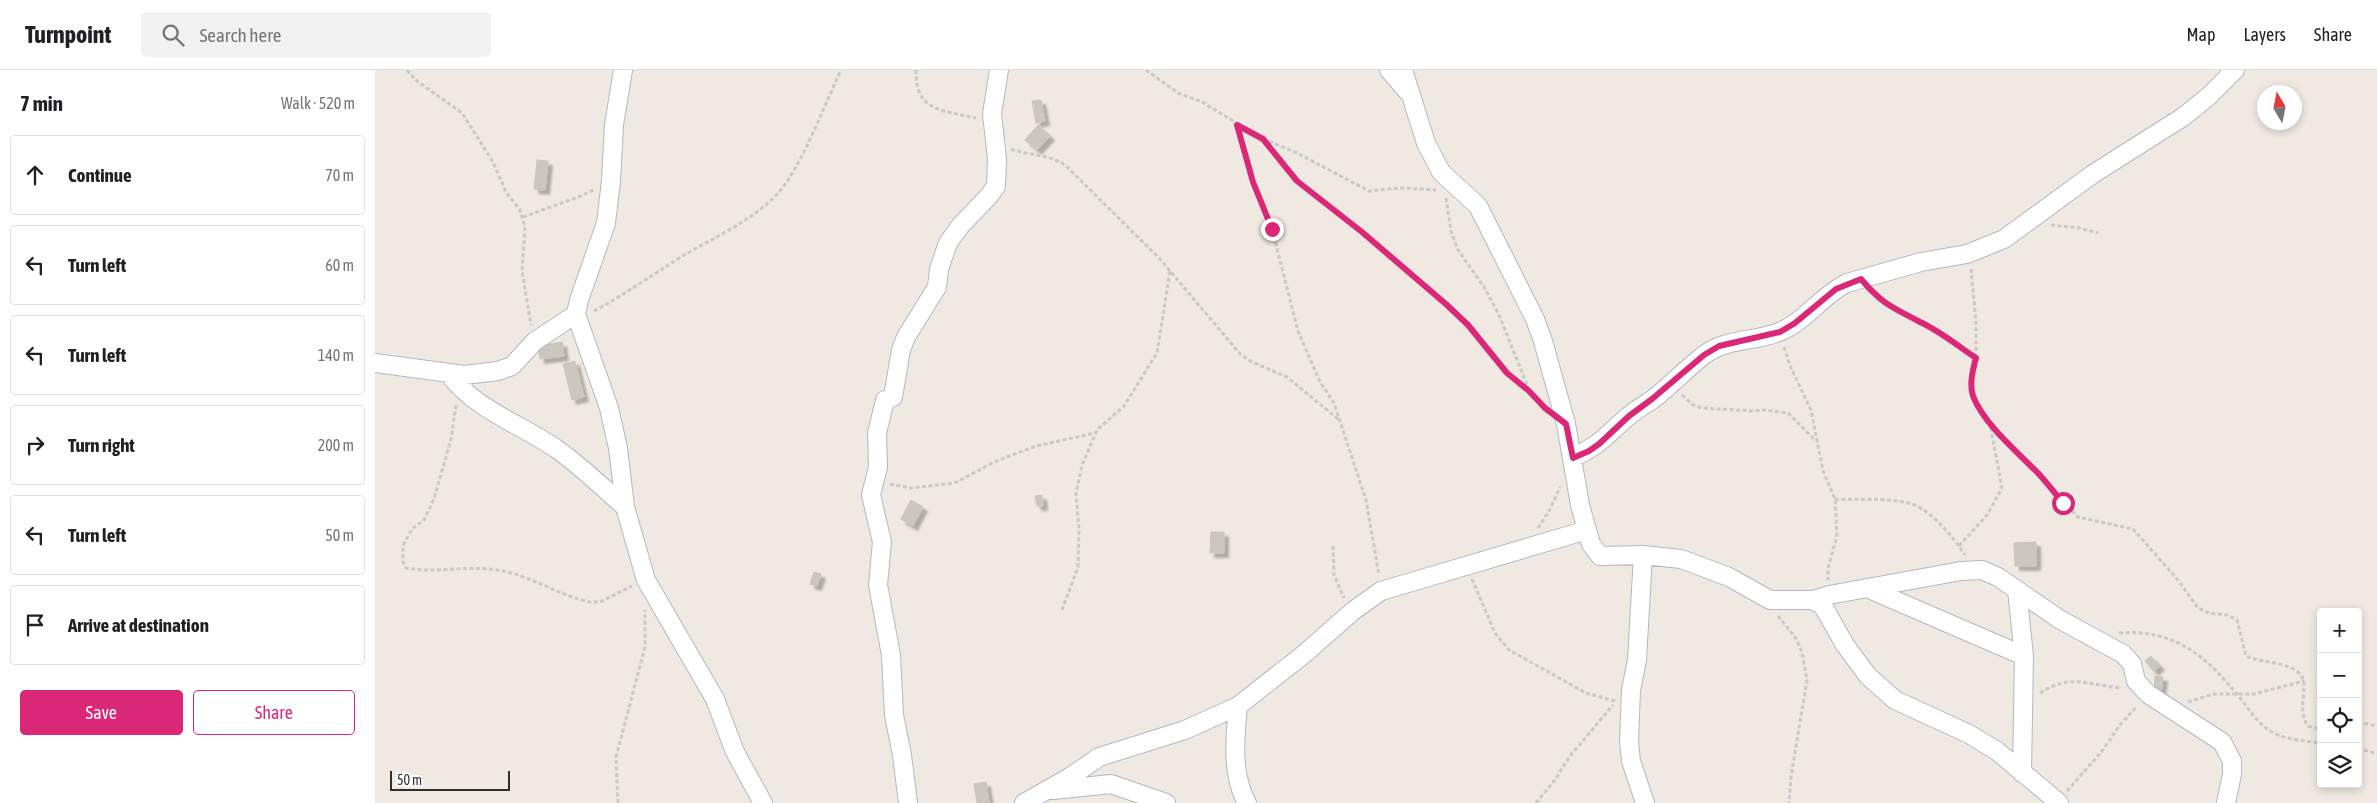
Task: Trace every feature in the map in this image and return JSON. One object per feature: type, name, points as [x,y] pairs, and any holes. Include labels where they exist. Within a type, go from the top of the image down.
[{"type":"street","points":[[623,70],[614,125],[611,181],[605,223],[579,300],[577,316],[609,408],[618,448],[625,507],[650,587],[715,699],[735,752],[763,803]]},
{"type":"street","points":[[908,803],[902,755],[893,715],[891,656],[877,585],[881,542],[871,495],[878,467],[877,433],[885,400],[893,397],[897,370],[907,337],[937,286],[939,269],[948,244],[961,225],[996,186],[997,159],[993,95],[999,70]]},
{"type":"street","points":[[1389,70],[1412,98]]},
{"type":"street","points":[[1403,70],[1427,143],[1441,172],[1478,206],[1535,319],[1556,385],[1573,458],[1580,506],[1591,544],[1600,556],[1643,555],[1681,559],[1729,577],[1770,600],[1821,598],[1935,575],[1982,570],[2007,582],[2086,635],[2106,643],[2123,654],[2133,664],[2136,680],[2150,695],[2222,742],[2232,761],[2232,774],[2226,803]]},
{"type":"street","points":[[1573,458],[1599,444],[1629,416],[1704,355],[1719,346],[1780,332],[1795,323],[1836,289],[1861,279],[1921,262],[1967,254],[2004,239],[2021,229],[2093,174],[2183,117],[2209,96],[2235,70]]},
{"type":"street","points":[[375,363],[447,373],[482,374],[508,368],[535,342],[577,316]]},
{"type":"street","points":[[447,373],[459,389],[472,400],[558,450],[586,471],[625,507]]},
{"type":"street","points":[[1024,803],[1099,757],[1185,730],[1238,706],[1303,655],[1353,611],[1381,591],[1587,530]]},
{"type":"street","points":[[1643,555],[1637,660],[1631,690],[1629,742],[1633,767],[1645,803]]},
{"type":"street","points":[[1869,589],[2024,656]]},
{"type":"street","points":[[2017,590],[2024,656],[2025,693],[2022,772]]},
{"type":"street","points":[[1821,598],[1823,606],[1845,645],[1869,676],[1895,700],[1969,734],[1997,751],[2058,803]]},
{"type":"street","points":[[1238,706],[1235,742],[1241,790],[1245,803]]},
{"type":"street","points":[[1045,791],[1111,784],[1166,803]]},
{"type":"path","points":[[407,70],[417,81],[462,113],[493,162],[506,192],[523,217],[522,271],[535,342]]},
{"type":"path","points":[[577,316],[741,222],[776,195],[785,185],[807,144],[841,70]]},
{"type":"path","points":[[916,70],[919,95],[921,100],[930,106],[994,126],[1011,149],[1033,156],[1047,156],[1065,165],[1170,271],[1241,355],[1259,366],[1287,377],[1338,419]]},
{"type":"path","points":[[1146,70],[1178,93],[1202,102],[1237,125],[1263,139],[1295,152],[1369,191],[1421,188],[1444,192],[1451,231],[1458,250],[1466,265],[1484,287],[1499,315],[1529,391]]},
{"type":"path","points":[[1237,125],[1253,182],[1272,229],[1298,330],[1313,368],[1334,403],[1366,500],[1381,591]]},
{"type":"path","points":[[1263,139],[1297,181],[1362,232],[1447,305],[1468,325],[1507,373],[1529,391],[1545,408]]},
{"type":"path","points":[[523,217],[581,196],[611,181]]},
{"type":"path","points":[[2050,226],[2079,228],[2098,234]]},
{"type":"path","points":[[1967,254],[1973,282],[1976,358],[1972,373],[1973,395],[1990,423],[2078,517],[2133,529],[2178,580],[2198,608],[2209,613],[2227,615],[2237,620],[2246,656],[2255,661],[2269,662],[2297,670],[2304,680],[2304,720],[2308,726],[2317,728]]},
{"type":"path","points":[[1063,610],[1078,567],[1079,530],[1076,493],[1078,479],[1095,433],[1124,406],[1157,353],[1170,271]]},
{"type":"path","points":[[1861,279],[1876,297],[1889,307],[1920,322],[1976,358]]},
{"type":"path","points":[[1780,332],[1791,368],[1811,410],[1815,440],[1823,471],[1835,499],[1837,536],[1821,598]]},
{"type":"path","points":[[1670,384],[1693,404],[1701,408],[1765,410],[1788,413],[1815,440]]},
{"type":"path","points":[[459,389],[451,439],[434,499],[424,520],[412,529],[403,546],[403,562],[406,568],[432,571],[460,567],[504,571],[595,603],[650,587],[645,611],[645,647],[616,757],[618,803]]},
{"type":"path","points":[[1959,546],[1987,515],[2002,488],[1990,423]]},
{"type":"path","points":[[874,481],[911,488],[957,482],[994,462],[1036,446],[1095,433]]},
{"type":"path","points":[[1517,550],[1539,527],[1549,511],[1562,481]]},
{"type":"path","points":[[1835,499],[1913,504],[1945,528],[1968,560],[1982,570]]},
{"type":"path","points":[[1333,546],[1334,575],[1338,587],[1353,611]]},
{"type":"path","points":[[1467,565],[1495,633],[1509,650],[1586,693],[1617,702],[1570,756],[1555,781],[1536,803]]},
{"type":"path","points":[[1770,600],[1773,610],[1795,637],[1802,652],[1807,680],[1789,803]]},
{"type":"path","points":[[2086,635],[2142,632],[2157,634],[2190,650],[2207,663],[2238,695],[2254,718],[2273,733],[2317,742]]},
{"type":"path","points":[[2025,693],[2036,695],[2050,685],[2075,681],[2150,695],[2174,705],[2187,703],[2213,694],[2238,695],[2272,691],[2304,680]]},
{"type":"path","points":[[2058,803],[2103,750],[2119,726],[2150,695]]},
{"type":"path","points":[[2362,723],[2377,726]]},
{"type":"path","points":[[2362,749],[2377,754]]},
{"type":"building","points":[[1041,100],[1045,121],[1036,123],[1032,101]]},
{"type":"building","points":[[1038,125],[1050,136],[1037,150],[1025,140]]},
{"type":"building","points":[[537,160],[548,161],[545,190],[534,189]]},
{"type":"building","points":[[562,342],[564,356],[540,359],[538,346]]},
{"type":"building","points":[[575,361],[584,397],[572,400],[563,364]]},
{"type":"building","points":[[1042,495],[1043,506],[1037,506],[1035,496]]},
{"type":"building","points":[[911,500],[923,507],[913,526],[901,519]]},
{"type":"building","points":[[1211,532],[1224,532],[1224,553],[1210,553]]},
{"type":"building","points":[[2036,542],[2036,566],[2015,566],[2014,543]]},
{"type":"building","points":[[814,572],[821,574],[817,586],[810,584]]},
{"type":"building","points":[[2151,656],[2160,666],[2154,671],[2145,661]]},
{"type":"building","points":[[2155,676],[2163,677],[2161,693],[2154,693]]},
{"type":"building","points":[[986,782],[989,803],[977,803],[974,784]]},
{"type":"route","points":[[1272,229],[1253,182],[1237,125],[1263,139],[1297,181],[1325,205],[1362,232],[1468,325],[1507,373],[1529,391],[1545,408],[1566,424],[1573,458],[1599,444],[1629,416],[1704,355],[1719,346],[1780,332],[1795,323],[1836,289],[1861,279],[1876,297],[1889,307],[1920,322],[1976,358],[1972,373],[1972,386],[1973,395],[1981,410],[1990,423],[2039,474],[2063,503]]}]
